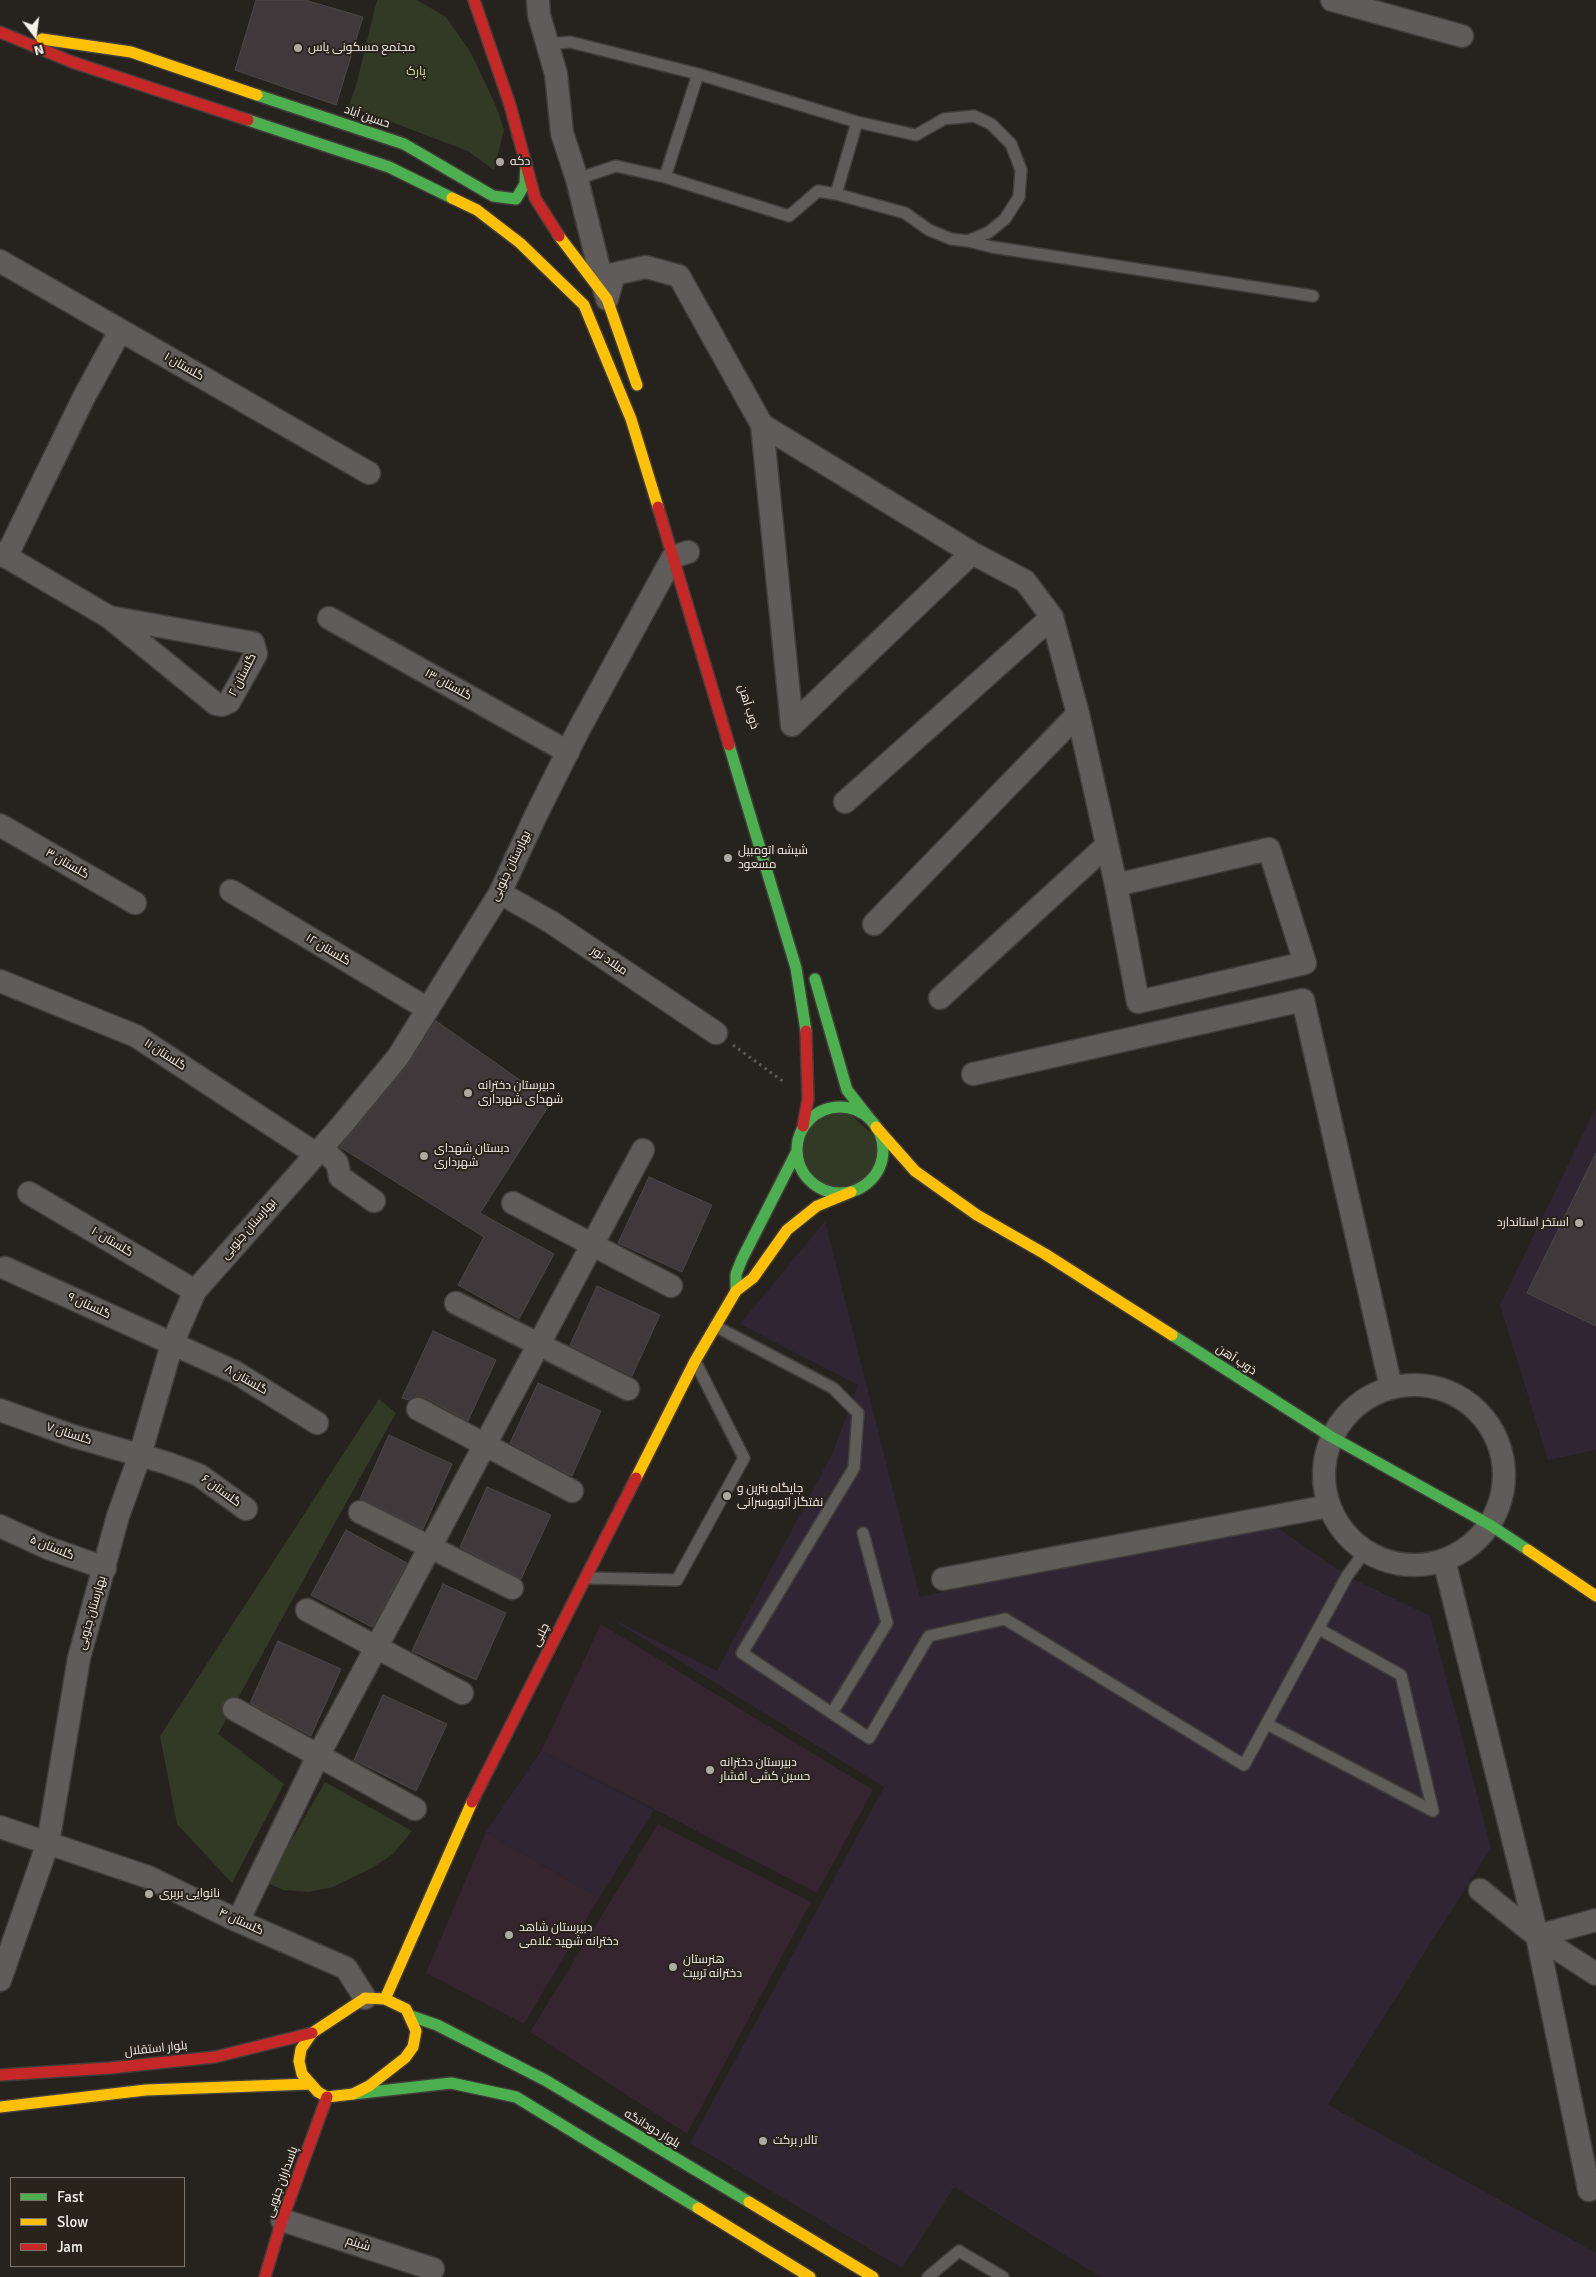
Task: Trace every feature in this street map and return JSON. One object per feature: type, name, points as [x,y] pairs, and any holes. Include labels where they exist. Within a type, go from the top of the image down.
[{"type":"main road","points":[[474,0],[510,105],[535,198],[550,225],[607,299],[641,395]]},
{"type":"main road","name":"حسین آباد","points":[[1,34],[132,52],[404,144],[493,196],[516,199],[526,184],[526,161]]},
{"type":"main road","name":"حسین آباد","points":[[1,34],[72,62],[389,166],[477,210],[520,243],[584,305],[685,553]]},
{"type":"main road","points":[[685,553],[796,968],[806,1015],[808,1099],[803,1126],[796,1152],[742,1258],[736,1274],[736,1291]]},
{"type":"main road","name":"ذوب آهن","points":[[813,970],[847,1090],[915,1171],[977,1215],[1045,1254],[1330,1436],[1490,1525],[1596,1596]]},
{"type":"main road","points":[[736,1291],[753,1278],[787,1230],[817,1206],[861,1188],[872,1179],[880,1167],[883,1154],[882,1140],[872,1122],[858,1111],[846,1107],[834,1107],[821,1111],[803,1126]]},
{"type":"main road","points":[[796,1152],[799,1165],[805,1176],[815,1185],[826,1191],[851,1192]]},
{"type":"main road","name":"چلبی","points":[[375,1998],[695,1362],[736,1291]]},
{"type":"main road","points":[[353,2094],[389,2072],[414,2047],[416,2031],[411,2016],[397,2003],[375,1998],[312,2033],[301,2049],[298,2061],[302,2074],[309,2084],[327,2097],[451,2084],[516,2097],[810,2277]]},
{"type":"main road","name":"بلوار دودانگه","points":[[411,2016],[437,2025],[545,2080],[870,2276]]},
{"type":"main road","name":"بلوار استقلال","points":[[0,2075],[110,2068],[215,2057],[312,2033]]},
{"type":"main road","points":[[0,2107],[146,2090],[309,2084]]},
{"type":"main road","name":"پاسداران جنوبی","points":[[265,2277],[282,2220],[327,2097]]},
{"type":"street","points":[[538,0],[539,15],[556,74],[562,132],[577,179],[607,299]]},
{"type":"street","points":[[1332,0],[1462,36]]},
{"type":"street","name":"گلستان ۱","points":[[0,261],[369,473]]},
{"type":"street","points":[[607,299],[614,274],[646,267],[679,276],[762,425],[792,725],[972,553]]},
{"type":"street","points":[[3,555],[120,331]]},
{"type":"street","points":[[762,425],[972,553],[1025,581],[1052,617],[1078,714],[1116,885],[1138,1002],[1305,964],[1268,849],[1116,885]]},
{"type":"street","name":"بهارستان جنوبی","points":[[0,1980],[9,1927],[48,1843],[79,1658],[118,1516],[140,1455],[172,1344],[195,1290],[319,1151],[398,1057],[426,1008],[500,893],[568,752],[685,553]]},
{"type":"street","name":"گلستان ۲","points":[[3,555],[109,617],[216,704],[222,705],[229,702],[256,654],[253,643],[109,617]]},
{"type":"street","points":[[845,802],[1052,617]]},
{"type":"street","name":"گلستان ۱۳","points":[[329,618],[568,752]]},
{"type":"street","points":[[874,924],[1078,714]]},
{"type":"street","name":"گلستان ۳","points":[[0,825],[134,903]]},
{"type":"street","points":[[940,998],[1107,845]]},
{"type":"street","name":"گلستان ۱۲","points":[[231,891],[426,1008]]},
{"type":"street","name":"میلاد نور","points":[[500,893],[551,922],[716,1033]]},
{"type":"street","name":"گلستان ۱۱","points":[[0,981],[136,1036],[319,1151]]},
{"type":"street","points":[[973,1074],[1303,1000],[1391,1387]]},
{"type":"street","points":[[238,1921],[318,1756],[643,1150]]},
{"type":"street","points":[[319,1151],[337,1163],[340,1177],[374,1201]]},
{"type":"street","name":"گلستان ۱۰","points":[[29,1193],[195,1290]]},
{"type":"street","points":[[513,1203],[671,1286]]},
{"type":"street","name":"گلستان ۹","points":[[6,1268],[172,1344]]},
{"type":"street","points":[[456,1303],[628,1389]]},
{"type":"street","name":"گلستان ۸","points":[[172,1344],[235,1372],[317,1423]]},
{"type":"street","points":[[1432,1386],[1459,1396],[1482,1414],[1498,1439],[1504,1467],[1502,1496],[1490,1525],[1471,1546],[1444,1560],[1414,1565],[1384,1560],[1357,1545],[1337,1522],[1329,1506],[1326,1494],[1324,1464],[1325,1448],[1330,1436],[1351,1410],[1375,1394],[1391,1387],[1432,1386]]},
{"type":"street","points":[[418,1409],[572,1491]]},
{"type":"street","name":"گلستان ۷","points":[[0,1410],[73,1436],[140,1455]]},
{"type":"street","name":"گلستان ۶","points":[[140,1455],[199,1475],[246,1509]]},
{"type":"street","points":[[943,1578],[1329,1506]]},
{"type":"street","points":[[360,1512],[431,1545],[512,1588]]},
{"type":"street","name":"گلستان ۵","points":[[0,1526],[48,1548],[105,1568]]},
{"type":"street","points":[[1444,1560],[1537,1936],[1589,2190]]},
{"type":"street","points":[[307,1610],[462,1693]]},
{"type":"street","points":[[234,1709],[415,1809]]},
{"type":"street","points":[[0,1827],[48,1843]]},
{"type":"street","name":"گلستان ۴","points":[[48,1843],[148,1877],[238,1921],[346,1968],[375,1998]]},
{"type":"street","points":[[1480,1890],[1537,1936],[1596,1974]]},
{"type":"street","points":[[1537,1936],[1596,1920]]},
{"type":"street","name":"شبنم","points":[[282,2220],[433,2269]]},
{"type":"lane","points":[[548,44],[570,42],[698,74],[857,122],[916,135],[944,119],[974,116],[991,124],[1011,144],[1021,170],[1019,197],[1005,219],[989,232],[968,241]]},
{"type":"lane","points":[[665,177],[698,74]]},
{"type":"lane","points":[[836,194],[857,122]]},
{"type":"lane","points":[[577,179],[616,166],[665,177],[789,216],[818,191],[836,194],[905,213],[929,230],[951,239],[992,247],[1313,296]]},
{"type":"lane","points":[[715,1326],[833,1388],[858,1413],[854,1468],[742,1653],[869,1738],[929,1636],[1005,1618],[1244,1765],[1347,1576],[1366,1550]]},
{"type":"lane","points":[[585,1578],[677,1580],[744,1458],[695,1362]]},
{"type":"lane","points":[[832,1713],[887,1623],[863,1534]]},
{"type":"lane","points":[[1267,1724],[1433,1811],[1401,1675],[1319,1630]]},
{"type":"lane","points":[[928,2277],[959,2251],[1003,2277]]},
{"type":"path","points":[[716,1033],[808,1099]]},
{"type":"shaded area","points":[[1596,1107],[1596,1450],[1548,1460],[1500,1305]]},
{"type":"shaded area","points":[[825,1221],[920,1597],[1265,1519],[1347,1576],[1430,1616],[1491,1848],[1328,2105],[1596,2253],[1596,2277],[1101,2277],[954,2187],[902,2268],[690,2143],[884,1787],[610,1618],[717,1671],[833,1452],[858,1385],[740,1324]]},
{"type":"shaded area","name":"دبیرستان دخترانه حسین کشی افشار","points":[[601,1624],[873,1790],[817,1893],[541,1751]]},
{"type":"shaded area","points":[[541,1751],[654,1810],[599,1898],[486,1832]]},
{"type":"shaded area","name":"هنرستان دخترانه تربیت","points":[[658,1824],[811,1902],[687,2134],[530,2032]]},
{"type":"shaded area","name":"دبیرستان شاهد دخترانه شهید غلامی","points":[[486,1832],[599,1898],[524,2024],[426,1973]]},
{"type":"green space","name":"پارک","points":[[377,0],[417,0],[446,17],[471,53],[496,106],[504,130],[494,170],[468,151],[349,106],[357,82]]},
{"type":"green space","points":[[836,1112],[849,1113],[876,1138],[878,1151],[876,1164],[869,1174],[860,1182],[837,1188],[825,1185],[814,1178],[807,1169],[803,1158],[802,1145],[805,1134],[813,1123],[823,1116]]},
{"type":"green space","points":[[379,1399],[396,1413],[218,1734],[284,1784],[232,1883],[177,1824],[160,1736]]},
{"type":"green space","points":[[325,1782],[412,1831],[393,1854],[372,1868],[333,1887],[309,1892],[283,1890],[267,1883]]},
{"type":"building","name":"مجتمع مسکونی یاس","points":[[256,0],[305,0],[363,17],[336,105],[235,70]]},
{"type":"building","points":[[436,1021],[551,1102],[480,1213],[554,1254],[519,1319],[458,1285],[484,1237],[340,1147],[408,1065]]},
{"type":"building","name":"استخر استاندارد","points":[[1596,1153],[1596,1326],[1527,1293]]},
{"type":"building","points":[[649,1177],[712,1205],[682,1272],[618,1243]]},
{"type":"building","points":[[597,1286],[660,1315],[632,1376],[570,1345]]},
{"type":"building","points":[[433,1331],[496,1360],[468,1421],[424,1397],[417,1396],[409,1400],[402,1398]]},
{"type":"building","points":[[538,1383],[601,1411],[572,1476],[510,1443]]},
{"type":"building","points":[[389,1435],[452,1464],[423,1529],[360,1499]]},
{"type":"building","points":[[487,1487],[551,1515],[521,1579],[460,1547]]},
{"type":"building","points":[[346,1530],[407,1563],[372,1627],[311,1595]]},
{"type":"building","points":[[443,1584],[506,1613],[476,1680],[412,1651]]},
{"type":"building","points":[[278,1641],[341,1669],[311,1736],[250,1703]]},
{"type":"building","points":[[383,1695],[447,1724],[416,1791],[354,1760]]},
{"type":"traffic: fast","points":[[257,95],[404,144],[493,196],[516,199],[525,184],[526,164]]},
{"type":"traffic: fast","points":[[248,120],[389,167],[452,198]]},
{"type":"traffic: fast","points":[[729,745],[796,968],[806,1031]]},
{"type":"traffic: fast","points":[[815,979],[847,1090],[869,1118]]},
{"type":"traffic: fast","points":[[840,1107],[856,1110],[864,1114],[876,1126],[880,1134],[883,1150],[880,1166],[876,1174],[864,1186],[856,1190],[840,1193],[824,1190],[816,1186],[804,1174],[800,1166],[797,1150],[800,1134],[804,1126],[816,1114],[824,1110],[840,1107]]},
{"type":"traffic: fast","points":[[736,1291],[736,1274],[742,1259],[796,1153]]},
{"type":"traffic: fast","points":[[1172,1335],[1330,1436],[1490,1525],[1528,1550]]},
{"type":"traffic: fast","points":[[411,2016],[437,2025],[545,2080],[749,2202]]},
{"type":"traffic: fast","points":[[353,2094],[451,2083],[516,2097],[698,2208]]},
{"type":"traffic: slow","points":[[42,39],[131,52],[257,95]]},
{"type":"traffic: slow","points":[[452,198],[477,210],[520,243],[584,305],[631,419],[658,507]]},
{"type":"traffic: slow","points":[[559,236],[607,299],[637,385]]},
{"type":"traffic: slow","points":[[876,1127],[915,1171],[977,1215],[1045,1254],[1172,1335]]},
{"type":"traffic: slow","points":[[636,1478],[695,1361],[736,1291],[753,1278],[787,1230],[817,1206],[851,1192]]},
{"type":"traffic: slow","points":[[1528,1550],[1596,1596]]},
{"type":"traffic: slow","points":[[385,1999],[472,1802]]},
{"type":"traffic: slow","points":[[365,1998],[385,1999],[406,2009],[416,2031],[413,2047],[405,2058],[369,2086],[353,2094],[327,2097],[318,2092],[302,2074],[299,2061],[301,2049],[312,2033],[365,1998]]},
{"type":"traffic: slow","points":[[0,2107],[146,2090],[309,2084]]},
{"type":"traffic: slow","points":[[749,2202],[873,2277]]},
{"type":"traffic: slow","points":[[698,2208],[810,2277]]},
{"type":"traffic: jam","points":[[474,0],[510,105],[535,198],[559,236]]},
{"type":"traffic: jam","points":[[0,32],[72,62],[248,120]]},
{"type":"traffic: jam","points":[[658,507],[729,745]]},
{"type":"traffic: jam","points":[[803,1126],[808,1099],[806,1031]]},
{"type":"traffic: jam","points":[[472,1802],[636,1478]]},
{"type":"traffic: jam","points":[[0,2075],[110,2068],[215,2057],[312,2033]]},
{"type":"traffic: jam","points":[[265,2277],[282,2220],[327,2097]]},
{"type":"place","name":"مجتمع مسکونی یاس","points":[[298,48]]},
{"type":"place","name":"دکه","points":[[500,162]]},
{"type":"place","name":"شیشه اتومبیل مسعود","points":[[728,858]]},
{"type":"place","name":"دبیرستان دخترانه شهدای شهرداری","points":[[468,1093]]},
{"type":"place","name":"دبستان شهدای شهرداری","points":[[424,1156]]},
{"type":"place","name":"استخر استاندارد","points":[[1579,1223]]},
{"type":"place","name":"جایگاه بنزین و نفتگاز اتوبوسرانی","points":[[727,1496]]},
{"type":"place","name":"دبیرستان دخترانه حسین کشی افشار","points":[[710,1770]]},
{"type":"place","name":"نانوایی بربری","points":[[149,1894]]},
{"type":"place","name":"دبیرستان شاهد دخترانه شهید غلامی","points":[[509,1935]]},
{"type":"place","name":"هنرستان دخترانه تربیت","points":[[673,1967]]},
{"type":"place","name":"تالار برکت","points":[[763,2141]]}]
